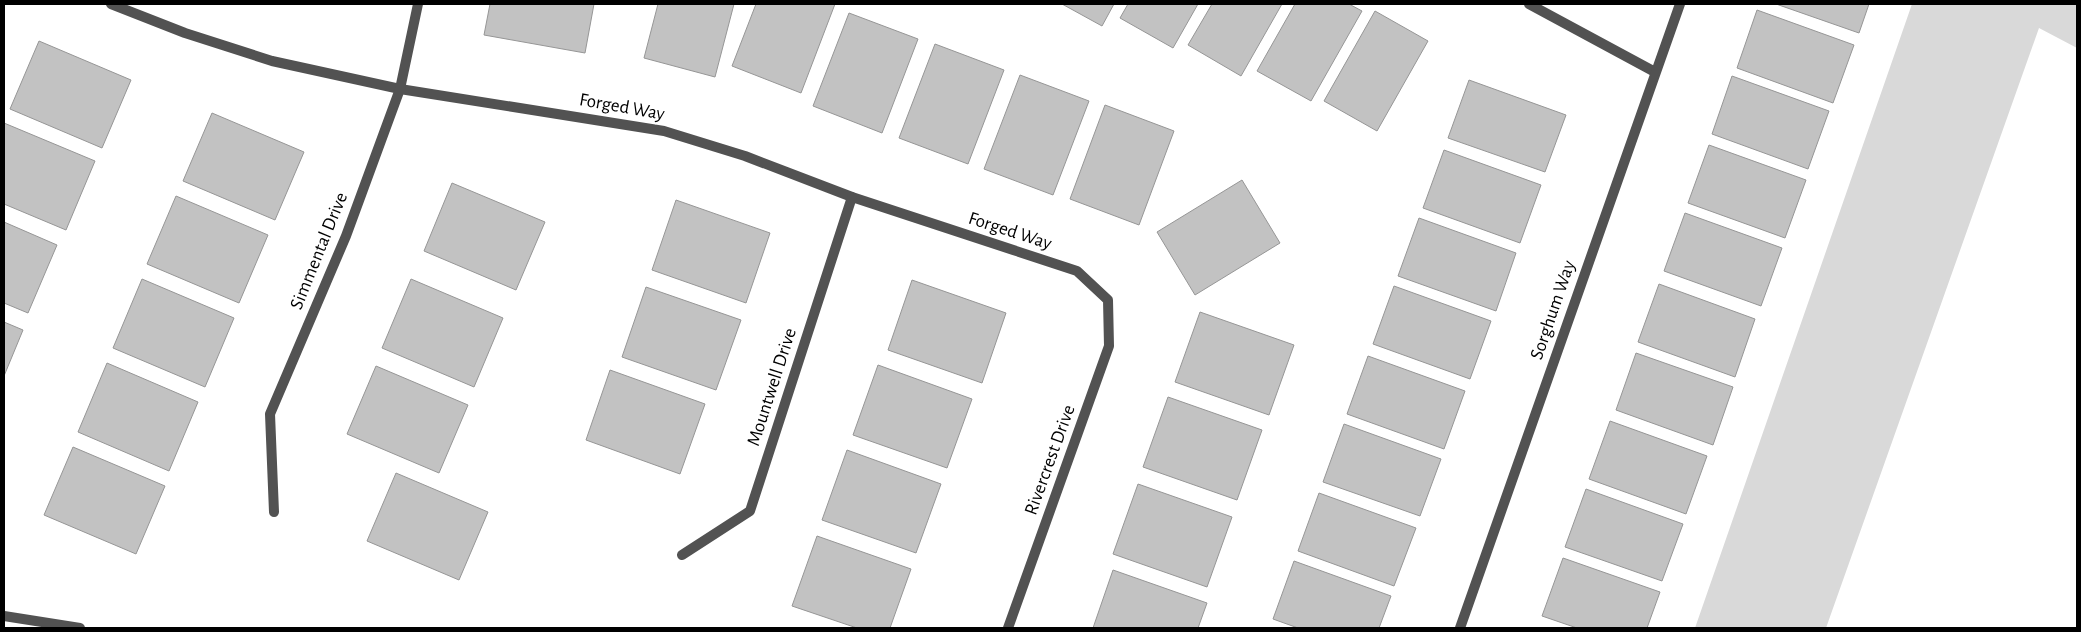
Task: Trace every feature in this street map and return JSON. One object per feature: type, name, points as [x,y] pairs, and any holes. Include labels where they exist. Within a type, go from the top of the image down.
[{"type":"street","name":"Forged Way","points":[[111,4],[184,33],[272,61],[400,89],[664,131],[745,156],[852,197],[1076,271],[1108,300]]},
{"type":"street","name":"Simmental Drive","points":[[274,512],[270,414],[346,236],[400,89],[418,4]]},
{"type":"street","points":[[1529,4],[1655,72]]},
{"type":"street","name":"Sorghum Way","points":[[1460,628],[1680,4]]},
{"type":"street","name":"Mountwell Drive","points":[[682,555],[750,511],[852,197]]},
{"type":"street","name":"Rivercrest Drive","points":[[1008,628],[1109,346],[1108,300]]},
{"type":"street","points":[[4,616],[80,628]]},
{"type":"shaded area","points":[[1912,4],[2077,4],[2077,48],[2039,28],[1826,628],[1695,628]]},
{"type":"building","points":[[490,4],[594,4],[585,53],[484,35]]},
{"type":"building","points":[[658,4],[734,4],[715,77],[644,58]]},
{"type":"building","points":[[756,4],[835,4],[801,93],[732,66]]},
{"type":"building","points":[[1062,4],[1114,4],[1102,26]]},
{"type":"building","points":[[1128,4],[1198,4],[1173,48],[1120,18]]},
{"type":"building","points":[[1212,4],[1282,4],[1241,76],[1188,45]]},
{"type":"building","points":[[1295,4],[1349,4],[1362,11],[1311,101],[1257,71]]},
{"type":"building","points":[[1776,4],[1869,4],[1859,33]]},
{"type":"building","points":[[1757,10],[1854,45],[1833,103],[1737,68]]},
{"type":"building","points":[[1375,11],[1428,41],[1377,131],[1324,101]]},
{"type":"building","points":[[849,13],[918,39],[882,133],[813,106]]},
{"type":"building","points":[[39,41],[131,80],[102,148],[10,109]]},
{"type":"building","points":[[935,44],[1004,70],[968,164],[899,138]]},
{"type":"building","points":[[1020,75],[1089,101],[1053,195],[984,169]]},
{"type":"building","points":[[1732,76],[1829,111],[1808,169],[1712,134]]},
{"type":"building","points":[[1469,80],[1566,115],[1545,172],[1448,138]]},
{"type":"building","points":[[1105,105],[1174,131],[1139,225],[1070,199]]},
{"type":"building","points":[[212,113],[304,152],[275,220],[183,181]]},
{"type":"building","points":[[4,123],[95,161],[66,230],[4,204]]},
{"type":"building","points":[[1709,145],[1806,180],[1785,238],[1688,203]]},
{"type":"building","points":[[1444,150],[1541,185],[1520,243],[1423,208]]},
{"type":"building","points":[[1242,180],[1280,243],[1195,295],[1157,232]]},
{"type":"building","points":[[452,183],[545,222],[516,290],[424,251]]},
{"type":"building","points":[[176,196],[268,235],[239,303],[147,264]]},
{"type":"building","points":[[676,200],[770,233],[746,303],[652,270]]},
{"type":"building","points":[[1685,213],[1782,248],[1761,306],[1664,271]]},
{"type":"building","points":[[1419,218],[1516,253],[1496,311],[1398,276]]},
{"type":"building","points":[[4,222],[57,245],[28,313],[4,303]]},
{"type":"building","points":[[142,279],[234,318],[205,387],[113,348]]},
{"type":"building","points":[[411,279],[503,318],[474,387],[382,348]]},
{"type":"building","points":[[912,280],[1006,313],[982,383],[888,350]]},
{"type":"building","points":[[1659,284],[1755,319],[1735,377],[1638,342]]},
{"type":"building","points":[[1394,286],[1491,321],[1470,379],[1373,344]]},
{"type":"building","points":[[646,287],[741,320],[716,390],[622,357]]},
{"type":"building","points":[[1200,312],[1294,345],[1269,415],[1175,382]]},
{"type":"building","points":[[4,322],[23,330],[4,376]]},
{"type":"building","points":[[1636,353],[1733,387],[1713,445],[1616,410]]},
{"type":"building","points":[[1368,356],[1465,391],[1444,449],[1347,414]]},
{"type":"building","points":[[107,363],[198,402],[169,471],[78,432]]},
{"type":"building","points":[[878,365],[972,399],[947,468],[853,435]]},
{"type":"building","points":[[376,366],[468,405],[439,473],[347,434]]},
{"type":"building","points":[[610,370],[705,404],[680,474],[586,440]]},
{"type":"building","points":[[1168,397],[1262,430],[1237,500],[1143,467]]},
{"type":"building","points":[[1610,421],[1707,456],[1686,514],[1589,479]]},
{"type":"building","points":[[1344,424],[1441,459],[1420,516],[1323,482]]},
{"type":"building","points":[[73,447],[165,486],[136,554],[44,515]]},
{"type":"building","points":[[847,450],[941,484],[916,553],[822,520]]},
{"type":"building","points":[[396,473],[488,512],[459,580],[367,541]]},
{"type":"building","points":[[1138,484],[1232,517],[1207,587],[1113,554]]},
{"type":"building","points":[[1586,489],[1683,524],[1662,581],[1565,547]]},
{"type":"building","points":[[1319,493],[1416,528],[1394,586],[1298,551]]},
{"type":"building","points":[[817,536],[911,569],[890,628],[857,628],[792,606]]},
{"type":"building","points":[[1563,558],[1660,592],[1647,628],[1577,628],[1542,616]]},
{"type":"building","points":[[1294,561],[1391,596],[1379,628],[1298,628],[1273,619]]},
{"type":"building","points":[[1113,570],[1207,603],[1198,628],[1093,628]]}]
